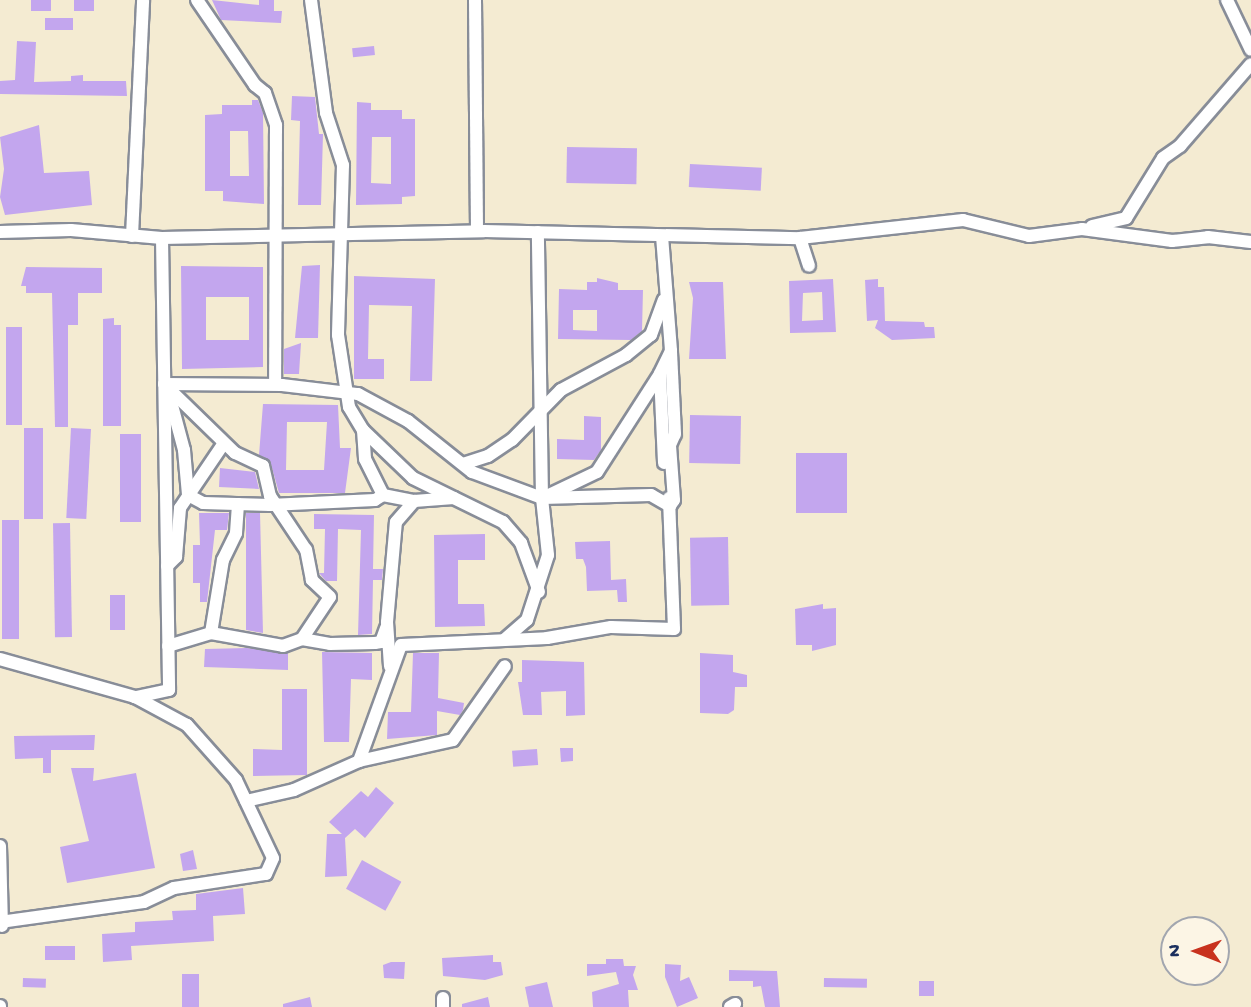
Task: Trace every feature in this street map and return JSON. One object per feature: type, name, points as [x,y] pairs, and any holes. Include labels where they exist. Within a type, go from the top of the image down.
[{"type":"street","points":[[132,236],[143,0]]},
{"type":"street","points":[[197,0],[271,105],[276,125],[275,384]]},
{"type":"street","points":[[311,0],[326,113],[343,165],[338,335],[345,392],[363,430],[413,478],[503,522],[521,543],[539,592]]},
{"type":"street","points":[[475,0],[477,231]]},
{"type":"street","points":[[1227,0],[1251,51]]},
{"type":"street","points":[[0,232],[71,230],[162,238],[477,231],[800,238],[963,220],[1029,236],[1082,229],[1126,218],[1163,158],[1181,146],[1251,64]]},
{"type":"street","points":[[1082,229],[1172,241],[1208,237],[1251,242]]},
{"type":"street","points":[[505,639],[527,620],[539,592],[548,555],[542,498],[544,405],[538,232]]},
{"type":"street","points":[[662,236],[668,279],[675,434],[670,445],[674,500],[670,506]]},
{"type":"street","points":[[135,697],[169,690],[162,238]]},
{"type":"street","points":[[800,238],[809,266]]},
{"type":"street","points":[[463,464],[488,456],[512,440],[561,390],[626,355],[651,335],[663,309],[668,279]]},
{"type":"street","points":[[542,498],[597,472],[660,374],[671,351]]},
{"type":"street","points":[[359,761],[376,722],[390,666],[401,645],[416,641],[483,644],[505,639],[547,638],[611,627],[674,629],[670,506],[659,420],[660,374]]},
{"type":"street","points":[[164,384],[275,384],[345,392],[408,421],[463,464],[542,498],[651,495],[670,506]]},
{"type":"street","points":[[164,384],[224,443],[263,466],[275,504],[306,550],[312,580],[330,597],[302,639]]},
{"type":"street","points":[[164,384],[174,404],[188,495]]},
{"type":"street","points":[[363,430],[365,459],[383,495]]},
{"type":"street","points":[[167,566],[176,557],[177,517],[188,495],[224,443]]},
{"type":"street","points":[[188,495],[203,503],[275,504],[365,501],[383,495],[414,501],[458,498]]},
{"type":"street","points":[[390,666],[387,622],[396,522],[414,501]]},
{"type":"street","points":[[211,633],[223,560],[236,533],[238,503]]},
{"type":"street","points":[[168,646],[211,633],[283,646],[302,639],[330,644],[381,642],[387,622]]},
{"type":"street","points":[[0,659],[135,697],[187,725],[236,779],[274,859],[266,874],[174,888],[144,902],[1,924],[0,846]]},
{"type":"street","points":[[246,801],[294,790],[359,761],[453,740],[505,666]]},
{"type":"building","points":[[31,0],[51,0],[51,11],[31,11]]},
{"type":"building","points":[[74,0],[94,0],[94,11],[74,11]]},
{"type":"building","points":[[212,0],[259,5],[259,0],[274,0],[274,11],[282,11],[281,23],[221,20]]},
{"type":"building","points":[[45,18],[73,18],[73,30],[45,30]]},
{"type":"building","points":[[17,41],[36,42],[34,82],[71,81],[71,76],[83,75],[83,81],[126,81],[127,96],[0,94],[0,81],[15,80]]},
{"type":"building","points":[[374,46],[375,55],[353,57],[352,48]]},
{"type":"building","points":[[292,96],[315,97],[319,134],[323,134],[321,205],[298,205],[300,121],[291,120]]},
{"type":"building","points":[[252,100],[258,100],[263,113],[264,204],[223,201],[223,191],[205,191],[205,115],[222,114],[222,105],[252,105]],"holes":[[[230,131],[248,131],[249,176],[230,176]]]},
{"type":"building","points":[[357,102],[371,103],[371,110],[402,110],[402,119],[415,119],[415,196],[402,197],[402,204],[356,205]],"holes":[[[372,137],[391,137],[391,184],[371,183]]]},
{"type":"building","points":[[39,125],[44,173],[89,171],[92,205],[5,215],[0,197],[4,169],[0,137]]},
{"type":"building","points":[[567,147],[637,148],[636,184],[566,183]]},
{"type":"building","points":[[690,164],[762,168],[761,191],[689,187]]},
{"type":"building","points":[[320,265],[318,338],[295,338],[302,266]]},
{"type":"building","points":[[181,266],[263,267],[263,367],[182,369]],"holes":[[[206,297],[249,297],[249,340],[206,340]]]},
{"type":"building","points":[[26,267],[102,268],[102,293],[78,293],[78,325],[68,325],[68,427],[55,427],[52,293],[26,293],[26,286],[21,286]]},
{"type":"building","points":[[354,276],[435,279],[432,381],[410,381],[412,306],[369,305],[368,359],[384,359],[384,379],[354,379]]},
{"type":"building","points":[[597,278],[618,283],[618,290],[643,290],[642,331],[631,340],[558,339],[559,289],[587,290],[587,282],[597,282]],"holes":[[[573,310],[597,310],[597,331],[573,330]]]},
{"type":"building","points":[[833,279],[836,332],[790,333],[789,281]],"holes":[[[822,292],[823,320],[802,321],[803,293]]]},
{"type":"building","points":[[878,279],[878,287],[884,287],[885,321],[924,322],[925,327],[934,327],[935,338],[892,340],[875,328],[878,320],[867,321],[865,280]]},
{"type":"building","points":[[689,282],[723,282],[726,359],[689,359],[693,298]]},
{"type":"building","points":[[114,318],[114,325],[121,325],[121,426],[103,426],[103,319]]},
{"type":"building","points":[[6,327],[22,327],[22,425],[6,425]]},
{"type":"building","points":[[301,343],[299,374],[284,374],[284,349]]},
{"type":"building","points":[[263,404],[338,405],[340,448],[351,448],[345,493],[279,493],[270,461],[259,455]],"holes":[[[287,422],[327,422],[324,470],[286,470]]]},
{"type":"building","points":[[690,415],[741,416],[740,464],[689,463]]},
{"type":"building","points":[[584,416],[601,417],[601,450],[594,460],[557,459],[557,439],[584,440]]},
{"type":"building","points":[[24,428],[43,428],[43,519],[24,519]]},
{"type":"building","points":[[71,428],[91,429],[86,519],[66,518]]},
{"type":"building","points":[[120,434],[141,434],[141,522],[120,522]]},
{"type":"building","points":[[796,453],[847,453],[847,513],[796,513]]},
{"type":"building","points":[[220,468],[255,472],[259,489],[219,487]]},
{"type":"building","points":[[199,513],[229,513],[227,530],[215,530],[207,602],[200,602],[200,583],[193,583],[193,545],[200,545]]},
{"type":"building","points":[[246,513],[260,513],[263,633],[246,630]]},
{"type":"building","points":[[314,514],[374,515],[373,569],[383,569],[382,580],[373,580],[372,634],[358,635],[361,530],[338,529],[337,581],[326,581],[319,573],[324,573],[325,529],[314,529]]},
{"type":"building","points":[[2,520],[19,520],[19,639],[2,639]]},
{"type":"building","points":[[53,523],[70,523],[72,637],[55,637]]},
{"type":"building","points":[[485,534],[485,560],[458,560],[458,604],[484,604],[485,626],[435,627],[434,535]]},
{"type":"building","points":[[728,537],[729,605],[691,606],[690,538]]},
{"type":"building","points":[[610,541],[611,580],[626,579],[627,602],[618,602],[617,590],[587,591],[586,567],[583,559],[576,559],[575,542]]},
{"type":"building","points":[[110,595],[125,595],[125,630],[110,630]]},
{"type":"building","points":[[823,604],[823,609],[836,608],[836,645],[812,651],[812,645],[796,645],[795,609]]},
{"type":"building","points":[[247,648],[288,653],[288,670],[204,667],[205,649]]},
{"type":"building","points":[[322,652],[372,653],[372,680],[351,679],[349,742],[324,742]]},
{"type":"building","points":[[413,653],[439,653],[438,698],[464,703],[463,710],[460,715],[437,711],[437,735],[387,739],[388,712],[411,712]]},
{"type":"building","points":[[700,653],[733,655],[733,672],[747,675],[747,687],[735,687],[734,710],[728,714],[700,713]]},
{"type":"building","points":[[522,660],[584,662],[585,715],[566,716],[566,691],[541,692],[542,715],[523,715],[518,682],[522,682]]},
{"type":"building","points":[[282,689],[307,689],[307,775],[253,776],[253,749],[282,750]]},
{"type":"building","points":[[95,735],[94,750],[51,750],[51,773],[43,773],[43,758],[15,759],[14,736]]},
{"type":"building","points":[[560,748],[573,748],[573,761],[561,762]]},
{"type":"building","points":[[537,749],[538,765],[513,767],[512,751]]},
{"type":"building","points":[[71,768],[94,768],[93,781],[136,773],[155,868],[67,883],[60,847],[89,841]]},
{"type":"building","points":[[376,787],[394,803],[365,838],[355,829],[345,838],[347,876],[325,877],[327,834],[342,834],[329,822],[361,791],[368,797]]},
{"type":"building","points":[[193,850],[197,869],[183,871],[180,854]]},
{"type":"building","points":[[362,860],[401,882],[385,911],[346,889]]},
{"type":"building","points":[[243,888],[245,914],[213,916],[214,941],[131,946],[132,960],[103,962],[102,934],[135,932],[135,922],[173,920],[172,911],[196,910],[196,894]]},
{"type":"building","points":[[45,946],[75,946],[75,960],[45,960]]},
{"type":"building","points":[[493,955],[493,962],[501,962],[503,975],[485,980],[443,976],[442,958]]},
{"type":"building","points":[[606,959],[623,959],[624,966],[636,966],[633,975],[638,990],[628,990],[629,1007],[593,1007],[592,992],[619,984],[616,972],[587,976],[587,964],[606,964]]},
{"type":"building","points":[[405,962],[404,979],[384,978],[383,965]]},
{"type":"building","points":[[665,964],[681,965],[680,981],[689,977],[698,998],[677,1007],[665,977]]},
{"type":"building","points":[[729,970],[777,971],[780,1007],[765,1007],[761,986],[753,987],[753,981],[729,981]]},
{"type":"building","points":[[182,974],[199,974],[199,1007],[182,1007]]},
{"type":"building","points":[[23,978],[46,979],[46,988],[23,987]]},
{"type":"building","points":[[824,978],[867,979],[867,988],[824,987]]},
{"type":"building","points":[[919,981],[934,981],[934,996],[919,996]]},
{"type":"building","points":[[547,982],[553,1007],[529,1007],[525,987]]},
{"type":"building","points":[[310,997],[312,1007],[283,1007],[283,1004]]},
{"type":"building","points":[[488,997],[490,1007],[462,1007],[462,1004]]}]
